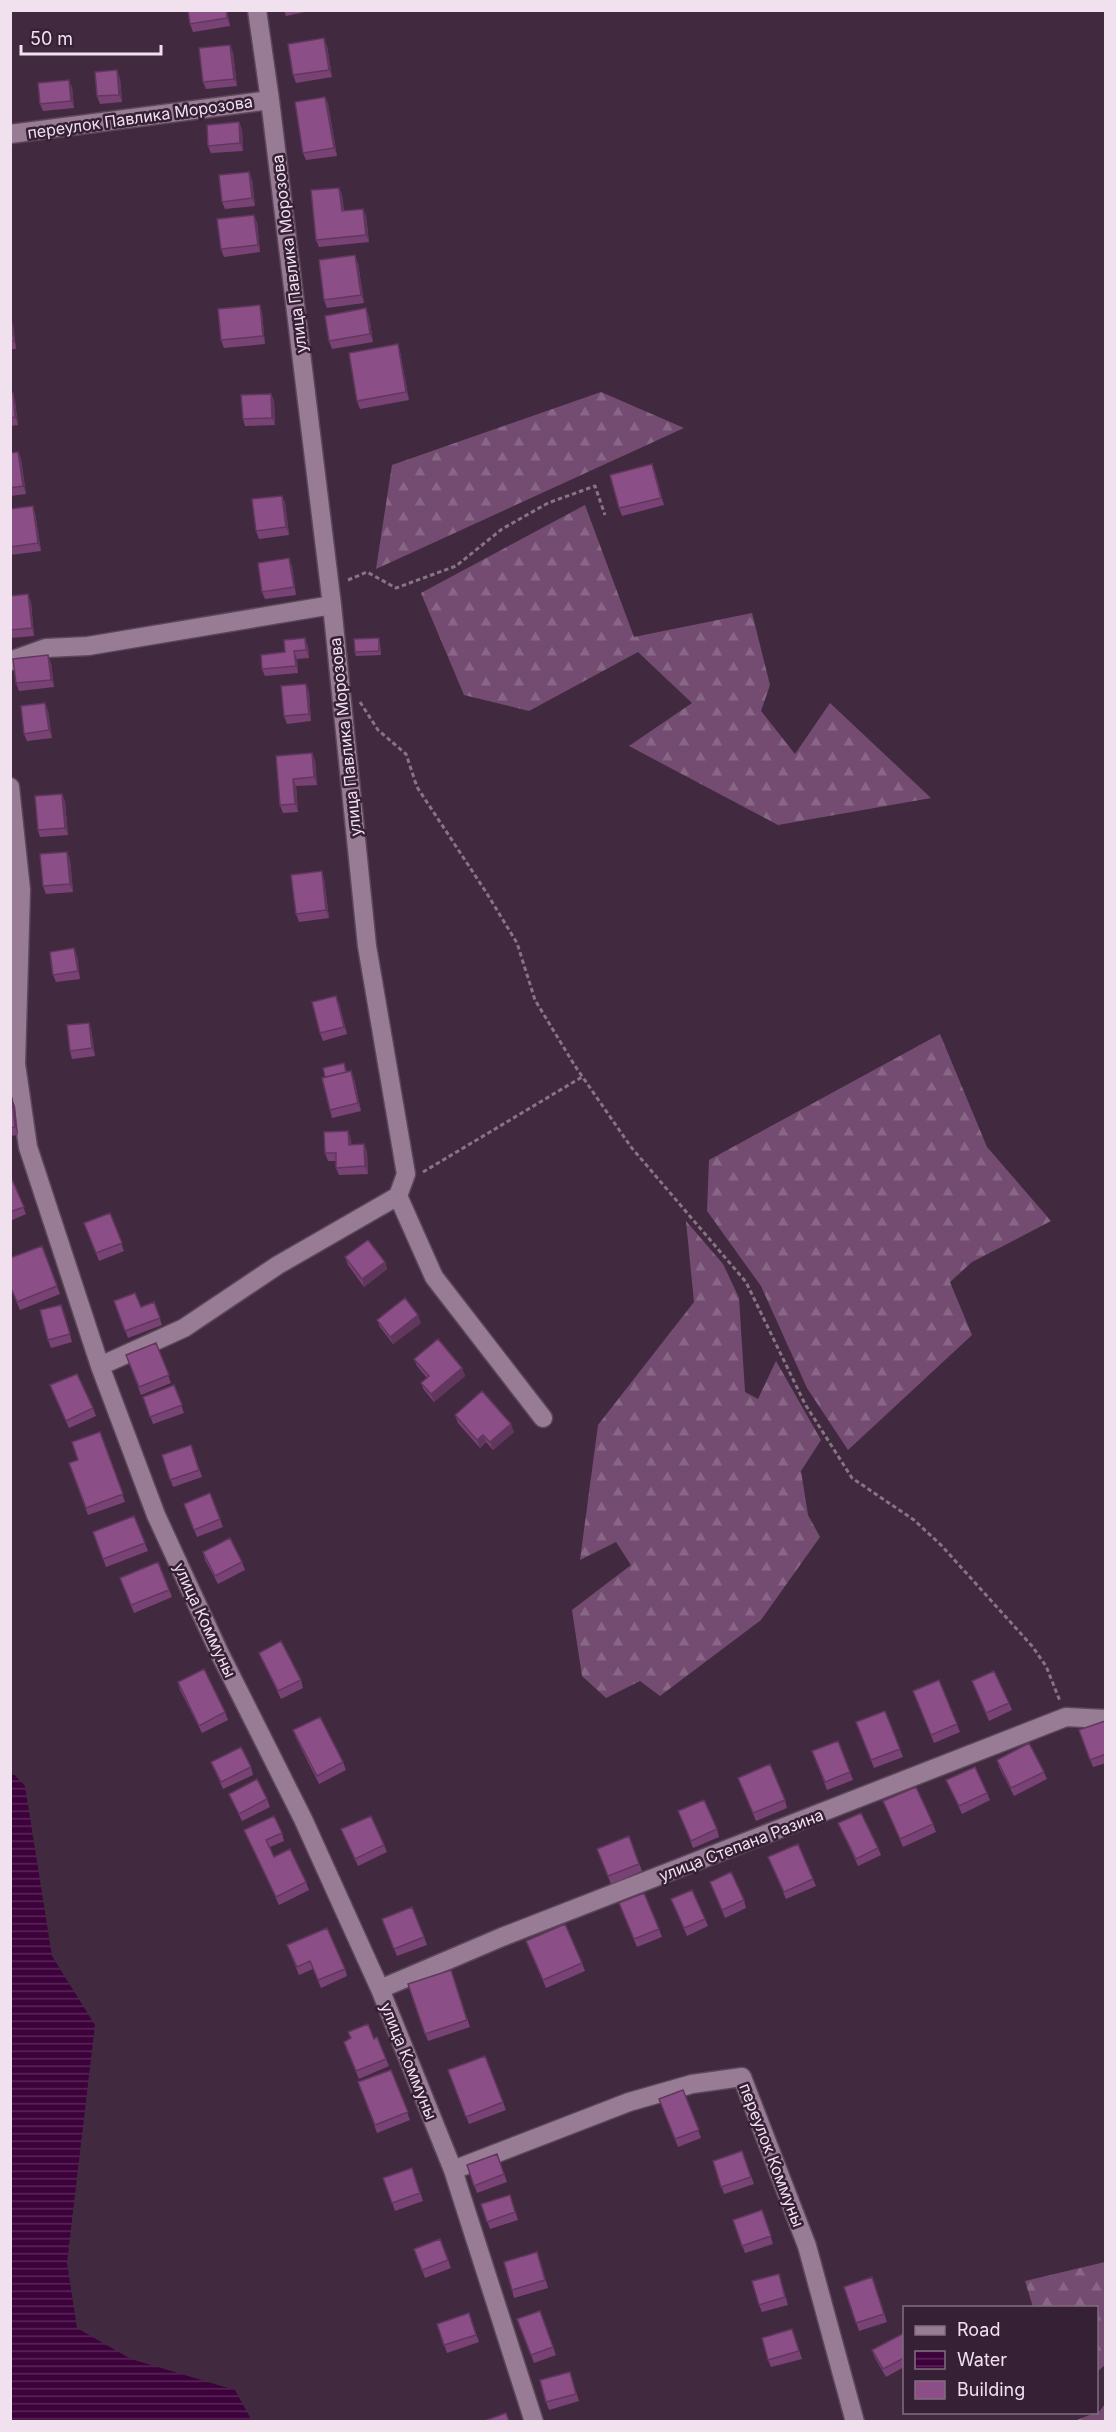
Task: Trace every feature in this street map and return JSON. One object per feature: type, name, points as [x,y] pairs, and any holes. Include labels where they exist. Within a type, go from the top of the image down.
[{"type":"street","name":"улица Павлика Морозова","points":[[257,10],[331,597],[367,945],[406,1174],[398,1196]]},
{"type":"street","name":"переулок Павлика Морозова","points":[[10,134],[270,99]]},
{"type":"street","points":[[10,661],[46,648],[88,646],[331,597]]},
{"type":"street","name":"улица Коммуны","points":[[10,787],[21,890],[16,1064],[28,1147],[100,1366],[156,1515],[219,1652],[303,1819],[380,1989],[453,2170],[534,2421]]},
{"type":"street","points":[[100,1366],[184,1328],[278,1265],[398,1196],[434,1277],[543,1418]]},
{"type":"street","name":"улица Степана Разина","points":[[380,1989],[502,1937],[1066,1717],[1106,1719]]},
{"type":"street","name":"переулок Коммуны","points":[[453,2170],[629,2102],[692,2084],[742,2077],[807,2246],[855,2421]]},
{"type":"path","points":[[331,597],[367,572],[396,588],[456,566],[502,529],[548,503],[595,486],[605,515]]},
{"type":"path","points":[[356,695],[378,730],[406,754],[417,787],[517,943],[535,1000],[583,1077],[631,1148],[746,1282],[805,1404],[852,1478],[914,1520],[941,1545],[1032,1646],[1046,1666],[1066,1717]]},
{"type":"path","points":[[406,1174],[421,1172],[583,1077]]},
{"type":"green space","points":[[601,392],[684,428],[376,569],[392,465]]},
{"type":"green space","points":[[585,505],[634,637],[752,613],[770,685],[761,711],[795,754],[830,703],[931,798],[778,825],[629,746],[692,703],[638,652],[529,711],[464,695],[421,593]]},
{"type":"green space","points":[[940,1034],[987,1147],[1051,1221],[972,1262],[950,1282],[972,1335],[848,1450],[807,1388],[761,1286],[707,1211],[709,1160]]},
{"type":"green space","points":[[686,1221],[723,1264],[739,1298],[745,1392],[758,1399],[776,1361],[821,1440],[801,1471],[808,1515],[820,1537],[761,1620],[660,1696],[640,1681],[606,1698],[582,1676],[572,1610],[631,1565],[616,1542],[580,1560],[598,1425],[694,1302]]},
{"type":"green space","points":[[1105,2262],[1105,2365],[1098,2371],[1098,2306],[1033,2306],[1025,2281]]},
{"type":"green space","points":[[1105,2404],[1105,2421],[1074,2421],[1098,2414]]},
{"type":"water","points":[[11,1771],[25,1786],[52,1956],[95,2025],[67,2263],[77,2328],[131,2359],[235,2390],[252,2421],[11,2421]]},
{"type":"building","points":[[188,10],[226,10],[227,18],[190,24]]},
{"type":"building","points":[[324,38],[329,70],[293,75],[288,44]]},
{"type":"building","points":[[230,45],[234,79],[203,82],[199,48]]},
{"type":"building","points":[[117,70],[119,95],[97,96],[95,72]]},
{"type":"building","points":[[69,80],[71,101],[40,104],[38,83]]},
{"type":"building","points":[[325,97],[334,148],[303,153],[295,102]]},
{"type":"building","points":[[239,122],[240,143],[208,146],[207,125]]},
{"type":"building","points":[[249,172],[252,198],[222,202],[219,175]]},
{"type":"building","points":[[339,188],[342,211],[363,209],[366,235],[316,240],[311,190]]},
{"type":"building","points":[[254,215],[258,245],[221,249],[217,219]]},
{"type":"building","points":[[355,255],[361,295],[324,300],[319,260]]},
{"type":"building","points":[[260,305],[263,336],[221,340],[218,309]]},
{"type":"building","points":[[366,308],[370,334],[329,341],[325,316]]},
{"type":"building","points":[[10,318],[14,341],[10,341]]},
{"type":"building","points":[[398,344],[406,392],[357,401],[349,353]]},
{"type":"building","points":[[13,393],[15,417],[10,418],[10,394]]},
{"type":"building","points":[[271,394],[272,418],[243,419],[241,395]]},
{"type":"building","points":[[18,452],[23,486],[10,488],[10,453]]},
{"type":"building","points":[[652,464],[661,498],[619,508],[610,475]]},
{"type":"building","points":[[282,496],[286,527],[256,531],[252,499]]},
{"type":"building","points":[[33,506],[38,543],[10,547],[10,509]]},
{"type":"building","points":[[289,558],[294,587],[262,592],[258,563]]},
{"type":"building","points":[[28,594],[32,628],[10,630],[10,596]]},
{"type":"building","points":[[305,638],[306,650],[294,651],[296,666],[262,669],[261,655],[285,652],[284,640]]},
{"type":"building","points":[[379,638],[379,651],[355,652],[354,639]]},
{"type":"building","points":[[48,655],[51,680],[16,683],[13,659]]},
{"type":"building","points":[[306,684],[309,714],[284,716],[281,686]]},
{"type":"building","points":[[45,703],[49,730],[24,734],[21,706]]},
{"type":"building","points":[[312,753],[314,777],[293,779],[295,804],[280,805],[276,756]]},
{"type":"building","points":[[62,794],[65,828],[38,830],[35,796]]},
{"type":"building","points":[[67,852],[70,884],[43,886],[40,854]]},
{"type":"building","points":[[322,871],[326,910],[296,914],[291,875]]},
{"type":"building","points":[[74,948],[78,971],[53,975],[50,952]]},
{"type":"building","points":[[336,996],[344,1027],[320,1033],[312,1002]]},
{"type":"building","points":[[89,1023],[92,1048],[70,1051],[67,1025]]},
{"type":"building","points":[[344,1063],[346,1072],[325,1077],[323,1068]]},
{"type":"building","points":[[351,1071],[358,1103],[330,1110],[322,1078]]},
{"type":"building","points":[[10,1098],[12,1098],[15,1127],[10,1128]]},
{"type":"building","points":[[348,1131],[349,1145],[364,1144],[365,1166],[336,1168],[336,1153],[325,1153],[324,1132]]},
{"type":"building","points":[[10,1175],[24,1207],[10,1212]]},
{"type":"building","points":[[110,1213],[122,1243],[96,1253],[84,1223]]},
{"type":"building","points":[[368,1240],[385,1262],[362,1279],[345,1257]]},
{"type":"building","points":[[42,1246],[57,1286],[17,1302],[10,1286],[10,1258]]},
{"type":"building","points":[[135,1293],[141,1307],[154,1302],[160,1318],[125,1331],[114,1301]]},
{"type":"building","points":[[405,1298],[418,1315],[390,1337],[377,1320]]},
{"type":"building","points":[[61,1305],[70,1334],[48,1340],[40,1310]]},
{"type":"building","points":[[438,1339],[462,1368],[431,1394],[421,1383],[429,1376],[414,1359]]},
{"type":"building","points":[[156,1343],[169,1375],[139,1387],[126,1355]]},
{"type":"building","points":[[77,1374],[93,1408],[66,1421],[50,1385]]},
{"type":"building","points":[[174,1385],[182,1405],[150,1417],[143,1397]]},
{"type":"building","points":[[482,1391],[511,1424],[490,1442],[483,1435],[477,1440],[455,1415]]},
{"type":"building","points":[[100,1432],[123,1494],[86,1508],[69,1463],[78,1460],[72,1442]]},
{"type":"building","points":[[191,1445],[199,1470],[170,1480],[162,1455]]},
{"type":"building","points":[[210,1493],[220,1519],[194,1530],[184,1504]]},
{"type":"building","points":[[134,1516],[145,1543],[103,1559],[93,1532]]},
{"type":"building","points":[[230,1538],[242,1562],[215,1576],[203,1552]]},
{"type":"building","points":[[158,1562],[169,1590],[131,1605],[120,1578]]},
{"type":"building","points":[[281,1641],[301,1680],[278,1691],[259,1653]]},
{"type":"building","points":[[204,1669],[225,1712],[199,1726],[178,1682]]},
{"type":"building","points":[[994,1671],[1009,1703],[986,1713],[972,1681]]},
{"type":"building","points":[[939,1680],[957,1724],[931,1735],[913,1691]]},
{"type":"building","points":[[885,1711],[900,1749],[871,1760],[856,1722]]},
{"type":"building","points":[[320,1717],[343,1762],[317,1776],[293,1730]]},
{"type":"building","points":[[1105,1721],[1106,1754],[1090,1760],[1079,1730]]},
{"type":"building","points":[[838,1741],[850,1772],[825,1782],[812,1751]]},
{"type":"building","points":[[1029,1743],[1044,1772],[1011,1788],[997,1760]]},
{"type":"building","points":[[241,1747],[251,1767],[221,1782],[211,1762]]},
{"type":"building","points":[[770,1764],[785,1800],[753,1813],[738,1778]]},
{"type":"building","points":[[975,1767],[987,1793],[959,1806],[946,1780]]},
{"type":"building","points":[[257,1779],[267,1799],[239,1814],[229,1794]]},
{"type":"building","points":[[916,1787],[933,1824],[900,1839],[883,1801]]},
{"type":"building","points":[[704,1800],[717,1829],[691,1841],[678,1811]]},
{"type":"building","points":[[861,1813],[878,1848],[856,1859],[838,1823]]},
{"type":"building","points":[[274,1816],[282,1833],[266,1840],[274,1857],[290,1849],[306,1882],[276,1897],[244,1830]]},
{"type":"building","points":[[371,1816],[384,1845],[355,1859],[341,1829]]},
{"type":"building","points":[[629,1836],[639,1864],[608,1876],[597,1849]]},
{"type":"building","points":[[798,1844],[813,1879],[784,1892],[768,1857]]},
{"type":"building","points":[[731,1872],[744,1900],[722,1910],[710,1882]]},
{"type":"building","points":[[692,1890],[705,1919],[684,1928],[671,1899]]},
{"type":"building","points":[[644,1893],[659,1929],[634,1939],[619,1903]]},
{"type":"building","points":[[412,1907],[424,1937],[394,1949],[382,1919]]},
{"type":"building","points":[[565,1924],[582,1963],[543,1980],[526,1941]]},
{"type":"building","points":[[327,1928],[345,1969],[318,1980],[310,1961],[297,1967],[287,1945]]},
{"type":"building","points":[[451,1970],[467,2020],[425,2034],[408,1984]]},
{"type":"building","points":[[368,2024],[374,2039],[377,2037],[386,2059],[356,2071],[344,2042],[351,2038],[348,2032]]},
{"type":"building","points":[[485,2056],[503,2102],[466,2117],[448,2070]]},
{"type":"building","points":[[391,2070],[408,2112],[375,2125],[358,2082]]},
{"type":"building","points":[[683,2090],[699,2130],[675,2139],[659,2099]]},
{"type":"building","points":[[742,2151],[751,2177],[721,2187],[713,2161]]},
{"type":"building","points":[[497,2154],[504,2174],[474,2186],[467,2165]]},
{"type":"building","points":[[412,2168],[420,2193],[392,2203],[383,2178]]},
{"type":"building","points":[[510,2195],[515,2212],[487,2222],[481,2204]]},
{"type":"building","points":[[762,2210],[771,2236],[742,2246],[733,2220]]},
{"type":"building","points":[[440,2239],[448,2260],[422,2270],[414,2249]]},
{"type":"building","points":[[537,2252],[545,2280],[512,2290],[504,2262]]},
{"type":"building","points":[[779,2274],[785,2297],[759,2305],[752,2281]]},
{"type":"building","points":[[872,2277],[884,2314],[856,2323],[844,2287]]},
{"type":"building","points":[[540,2311],[553,2347],[531,2355],[517,2319]]},
{"type":"building","points":[[469,2313],[476,2335],[444,2345],[437,2324]]},
{"type":"building","points":[[792,2329],[799,2351],[768,2360],[762,2338]]},
{"type":"building","points":[[903,2334],[903,2359],[883,2369],[872,2350]]},
{"type":"building","points":[[570,2372],[576,2394],[546,2402],[540,2380]]},
{"type":"building","points":[[506,2413],[509,2421],[484,2421]]}]
